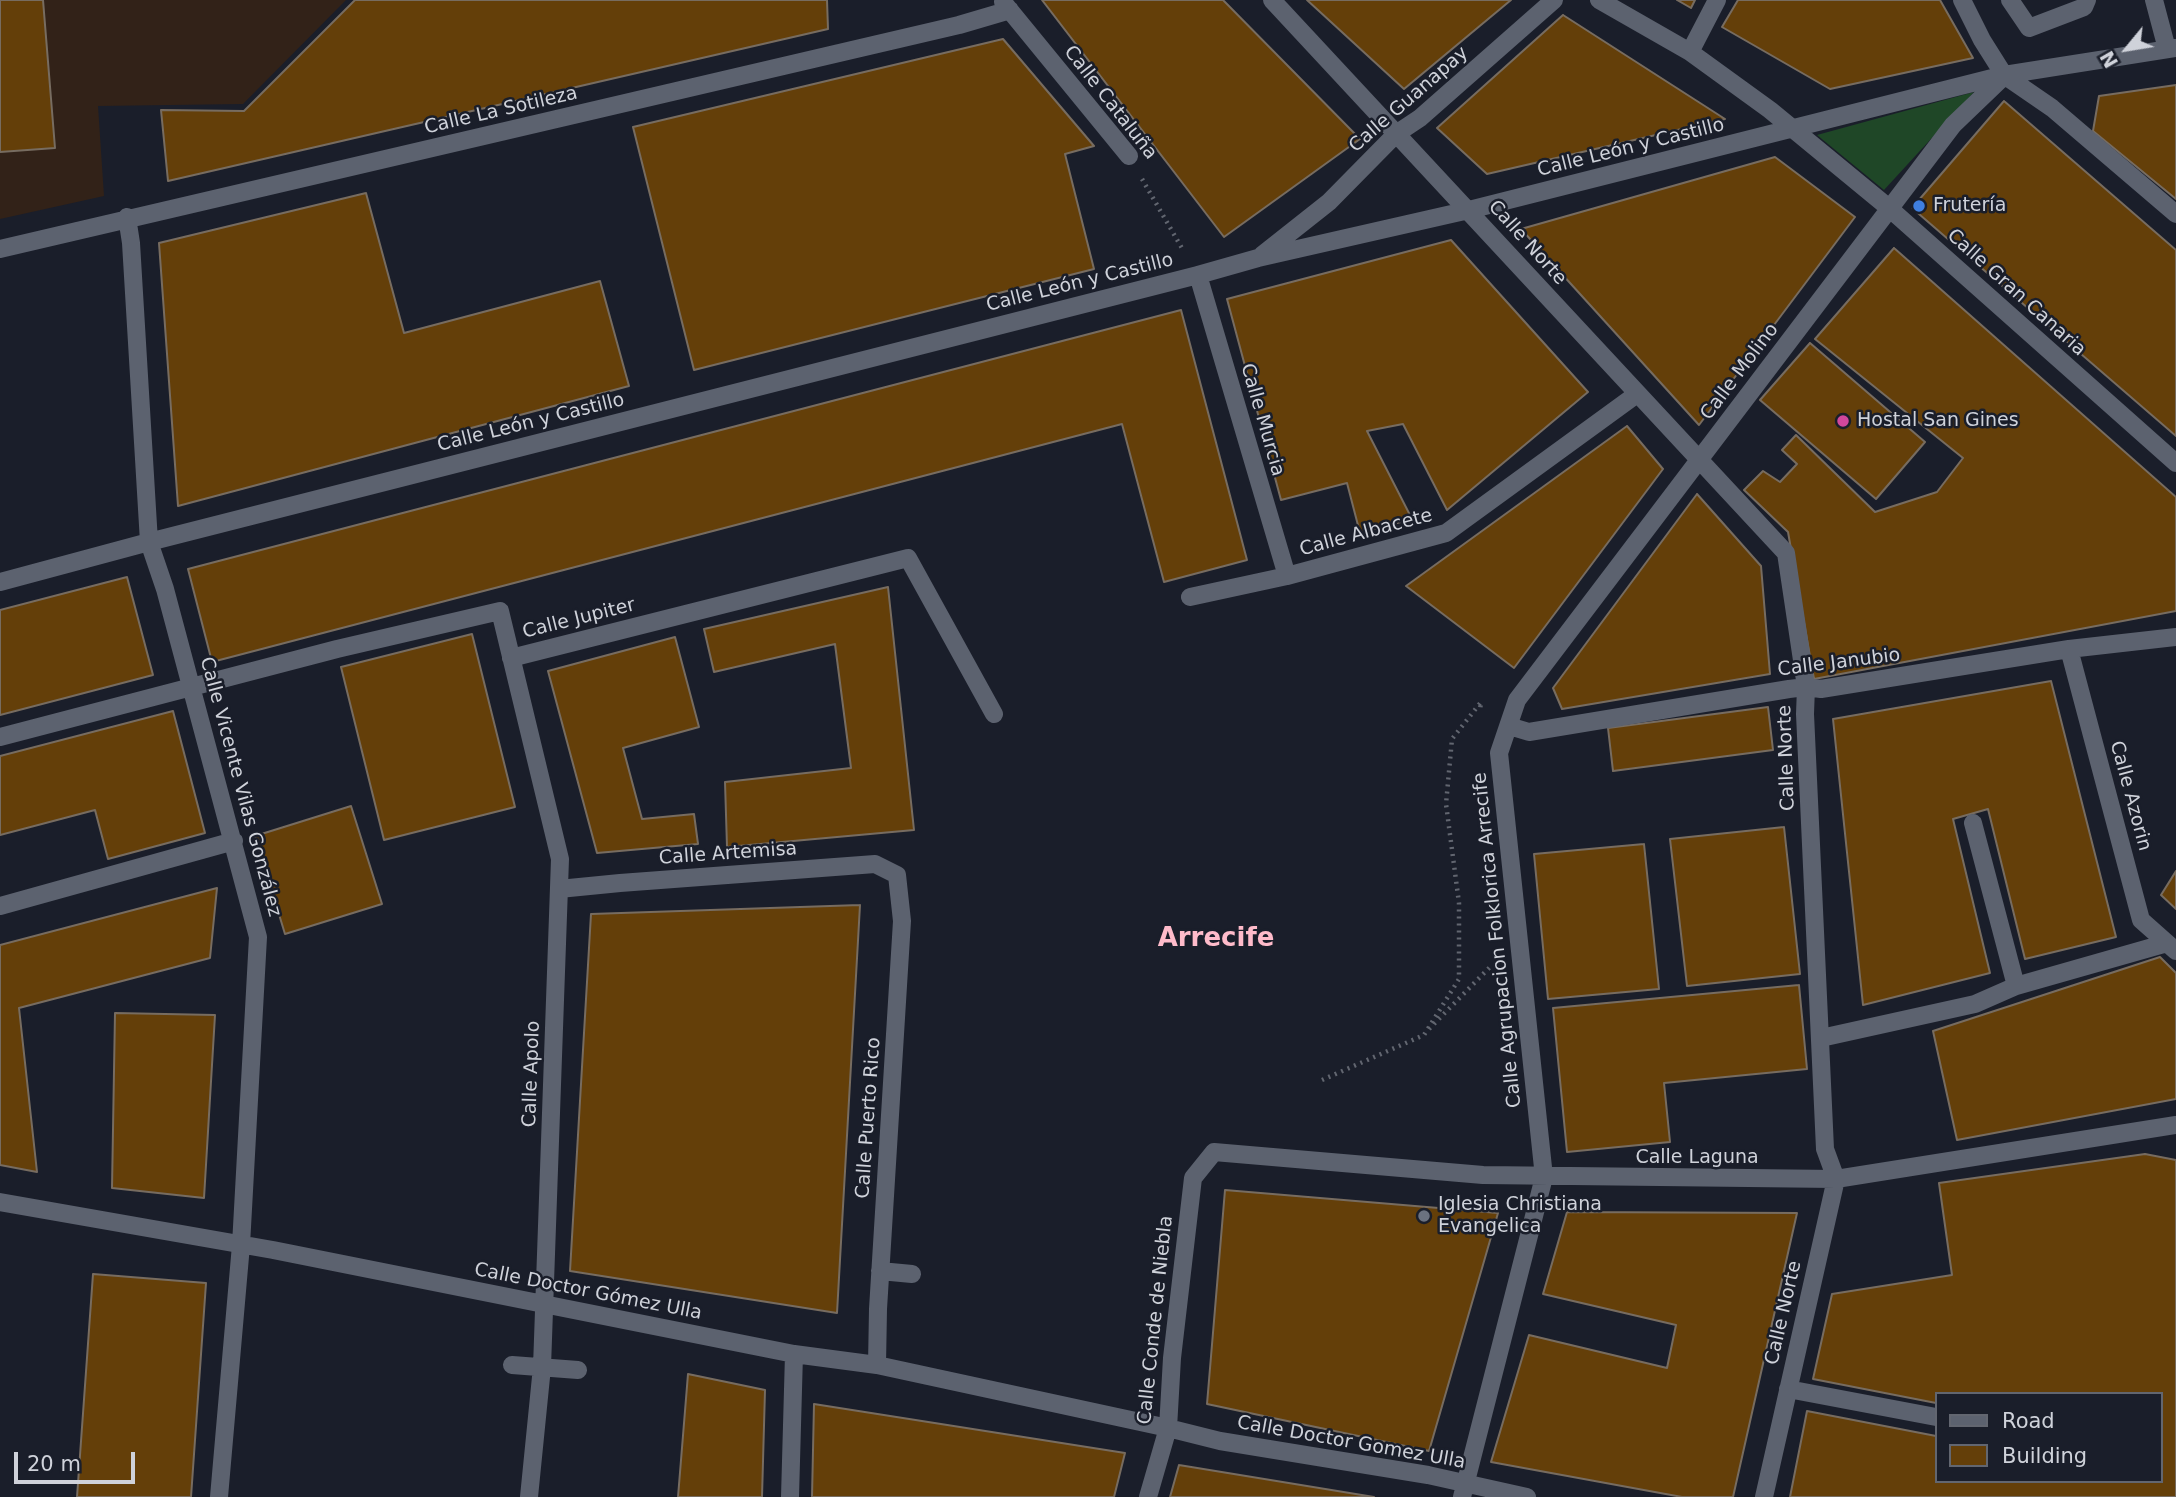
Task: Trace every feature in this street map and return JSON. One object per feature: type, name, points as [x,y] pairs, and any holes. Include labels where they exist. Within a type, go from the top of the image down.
[{"type":"street","name":"Calle Norte","points":[[1272,0],[1786,552],[1806,687],[1805,714],[1825,1149],[1836,1179],[1764,1497]]},
{"type":"street","name":"Calle Guanapay","points":[[1258,258],[1329,202],[1396,134],[1420,118],[1554,0]]},
{"type":"street","name":"Calle Gran Canaria","points":[[1599,0],[1690,52],[1795,130],[1889,208],[2176,463]]},
{"type":"street","points":[[1690,52],[1717,0]]},
{"type":"street","points":[[1962,0],[2004,75],[2052,108],[2176,214]]},
{"type":"street","points":[[2010,0],[2029,27],[2084,7],[2087,0]]},
{"type":"street","points":[[2154,0],[2171,48]]},
{"type":"street","name":"Calle Cataluña","points":[[1006,5],[1129,156]]},
{"type":"street","name":"Calle La Sotileza","points":[[0,248],[959,25],[1006,5]]},
{"type":"street","name":"Calle León y Castillo","points":[[0,582],[1258,258],[1469,210],[1795,130],[2004,75],[2171,48]]},
{"type":"street","name":"Calle Molino","points":[[1513,713],[1952,124],[2004,75]]},
{"type":"street","name":"Calle Vicente Vilas González","points":[[127,217],[131,243],[149,542],[165,589],[258,937],[241,1245],[219,1497]]},
{"type":"street","name":"Calle Murcia","points":[[1198,275],[1287,576]]},
{"type":"street","name":"Calle Albacete","points":[[1190,597],[1287,576],[1446,533],[1637,394]]},
{"type":"street","name":"Calle Jupiter","points":[[0,737],[337,649],[500,611],[511,658],[908,558],[995,714]]},
{"type":"street","name":"Calle Janubio","points":[[1513,713],[1529,732],[1806,687],[1821,689],[2069,649],[2176,638]]},
{"type":"street","name":"Calle Azorin","points":[[2069,649],[2141,920],[2171,947]]},
{"type":"street","name":"Calle Apolo","points":[[511,658],[560,859],[542,1367],[529,1497]]},
{"type":"street","name":"Calle Agrupacion Folklorica Arrecife","points":[[1513,713],[1499,753],[1544,1177]]},
{"type":"street","points":[[1973,823],[2016,986]]},
{"type":"street","points":[[0,906],[234,841]]},
{"type":"street","name":"Calle Artemisa","points":[[559,889],[875,864],[897,875]]},
{"type":"street","name":"Calle Puerto Rico","points":[[877,1364],[880,1271],[902,921],[897,875]]},
{"type":"street","name":"Calle Azorin","points":[[1821,1038],[1975,1004],[2016,986],[2171,947]]},
{"type":"street","name":"Calle Laguna","points":[[1214,1152],[1483,1175],[1836,1179],[2176,1125]]},
{"type":"street","name":"Calle Conde de Niebla","points":[[1148,1497],[1168,1428],[1172,1358],[1193,1178],[1214,1152]]},
{"type":"street","points":[[1464,1490],[1544,1177]]},
{"type":"street","name":"Calle Doctor Gómez Ulla","points":[[0,1202],[241,1245],[500,1297],[544,1303],[794,1354],[877,1364],[1168,1428]]},
{"type":"street","points":[[880,1271],[912,1274]]},
{"type":"street","points":[[790,1497],[794,1354]]},
{"type":"street","points":[[512,1365],[578,1370]]},
{"type":"street","points":[[1788,1388],[1934,1418]]},
{"type":"street","name":"Calle Doctor Gomez Ulla","points":[[1168,1428],[1220,1441],[1428,1475],[1464,1490],[1527,1497]]},
{"type":"path","name":"Calle Cataluña","points":[[1129,156],[1198,275]]},
{"type":"path","points":[[1424,1035],[1459,979],[1459,903],[1446,804],[1452,739],[1481,702],[1480,722],[1513,713]]},
{"type":"path","points":[[1322,1080],[1424,1035],[1465,995],[1518,936]]},
{"type":"shaded area","points":[[0,0],[346,0],[243,104],[98,106],[104,196],[0,219]]},
{"type":"green space","points":[[1974,92],[1884,190],[1817,135]]},
{"type":"building","points":[[0,0],[43,0],[55,148],[0,152]]},
{"type":"building","points":[[355,0],[827,0],[828,29],[168,181],[161,110],[244,111]]},
{"type":"building","points":[[1042,0],[1223,0],[1360,139],[1224,237]]},
{"type":"building","points":[[1307,0],[1511,0],[1404,89]]},
{"type":"building","points":[[1677,0],[1695,0],[1691,8]]},
{"type":"building","points":[[1738,0],[1940,0],[1973,58],[1830,89],[1722,27]]},
{"type":"building","points":[[1563,15],[1725,119],[1487,174],[1437,128]]},
{"type":"building","points":[[1003,39],[1094,146],[1065,154],[1094,269],[694,370],[633,127]]},
{"type":"building","points":[[2176,85],[2176,199],[2093,131],[2099,96]]},
{"type":"building","points":[[2004,101],[2176,250],[2176,436],[1912,208]]},
{"type":"building","points":[[1775,157],[1855,217],[1699,425],[1521,229]]},
{"type":"building","points":[[366,193],[404,333],[600,281],[629,386],[178,506],[159,243]]},
{"type":"building","points":[[1451,240],[1588,392],[1447,510],[1403,424],[1367,431],[1412,519],[1360,533],[1347,483],[1281,500],[1227,299]]},
{"type":"building","points":[[1894,248],[2176,497],[2176,611],[1814,679],[1788,532],[1744,490],[1763,471],[1780,482],[1797,464],[1782,450],[1796,435],[1875,512],[1937,492],[1963,458],[1815,339]]},
{"type":"building","points":[[1181,310],[1247,560],[1164,582],[1122,424],[212,662],[188,569]]},
{"type":"building","name":"Hostal San Gines","points":[[1810,343],[1925,442],[1876,499],[1760,400]]},
{"type":"building","points":[[1627,426],[1663,469],[1514,668],[1406,586]]},
{"type":"building","points":[[1697,494],[1761,566],[1770,674],[1562,709],[1553,688]]},
{"type":"building","points":[[127,577],[153,675],[0,715],[0,610]]},
{"type":"building","points":[[888,587],[914,830],[727,847],[725,782],[851,768],[835,644],[714,672],[704,629]]},
{"type":"building","points":[[472,634],[515,807],[384,840],[341,667]]},
{"type":"building","points":[[675,637],[699,727],[623,748],[642,819],[694,814],[698,844],[597,853],[548,671]]},
{"type":"building","points":[[2051,681],[2116,937],[2025,959],[1988,809],[1953,819],[1990,973],[1863,1005],[1833,719]]},
{"type":"building","points":[[1768,707],[1773,750],[1613,771],[1608,728]]},
{"type":"building","points":[[173,711],[205,833],[108,859],[95,810],[0,835],[0,756]]},
{"type":"building","points":[[351,806],[382,904],[285,934],[255,836]]},
{"type":"building","points":[[1784,827],[1800,974],[1687,986],[1670,839]]},
{"type":"building","points":[[1644,844],[1659,989],[1548,999],[1534,854]]},
{"type":"building","points":[[2176,871],[2176,909],[2161,895]]},
{"type":"building","points":[[217,888],[210,958],[19,1008],[37,1172],[0,1165],[0,945]]},
{"type":"building","points":[[860,905],[837,1313],[570,1271],[591,914]]},
{"type":"building","points":[[2160,957],[2176,973],[2176,1099],[1957,1140],[1933,1031]]},
{"type":"building","points":[[1799,985],[1807,1069],[1664,1083],[1670,1142],[1567,1152],[1553,1008]]},
{"type":"building","points":[[115,1013],[215,1015],[204,1198],[112,1188]]},
{"type":"building","points":[[2145,1154],[2176,1160],[2176,1497],[1790,1497],[1807,1411],[1934,1436],[1934,1483],[2162,1483],[2162,1392],[1934,1392],[1934,1403],[1813,1379],[1832,1294],[1952,1275],[1939,1183]]},
{"type":"building","points":[[1225,1190],[1498,1213],[1429,1451],[1207,1404]]},
{"type":"building","points":[[1567,1212],[1797,1213],[1733,1497],[1682,1497],[1491,1462],[1529,1335],[1667,1368],[1676,1325],[1543,1294]]},
{"type":"building","points":[[93,1274],[206,1283],[191,1497],[77,1497]]},
{"type":"building","points":[[688,1374],[765,1390],[762,1497],[678,1497]]},
{"type":"building","points":[[814,1404],[1125,1453],[1114,1497],[812,1497]]},
{"type":"building","points":[[1179,1465],[1374,1497],[1170,1497]]},
{"type":"place","name":"Frutería","points":[[1919,206]]},
{"type":"place","name":"Hostal San Gines","points":[[1843,421]]},
{"type":"place","name":"Iglesia Christiana Evangelica","points":[[1424,1216]]},
{"type":"district","name":"Arrecife","points":[[1216,939]]}]
